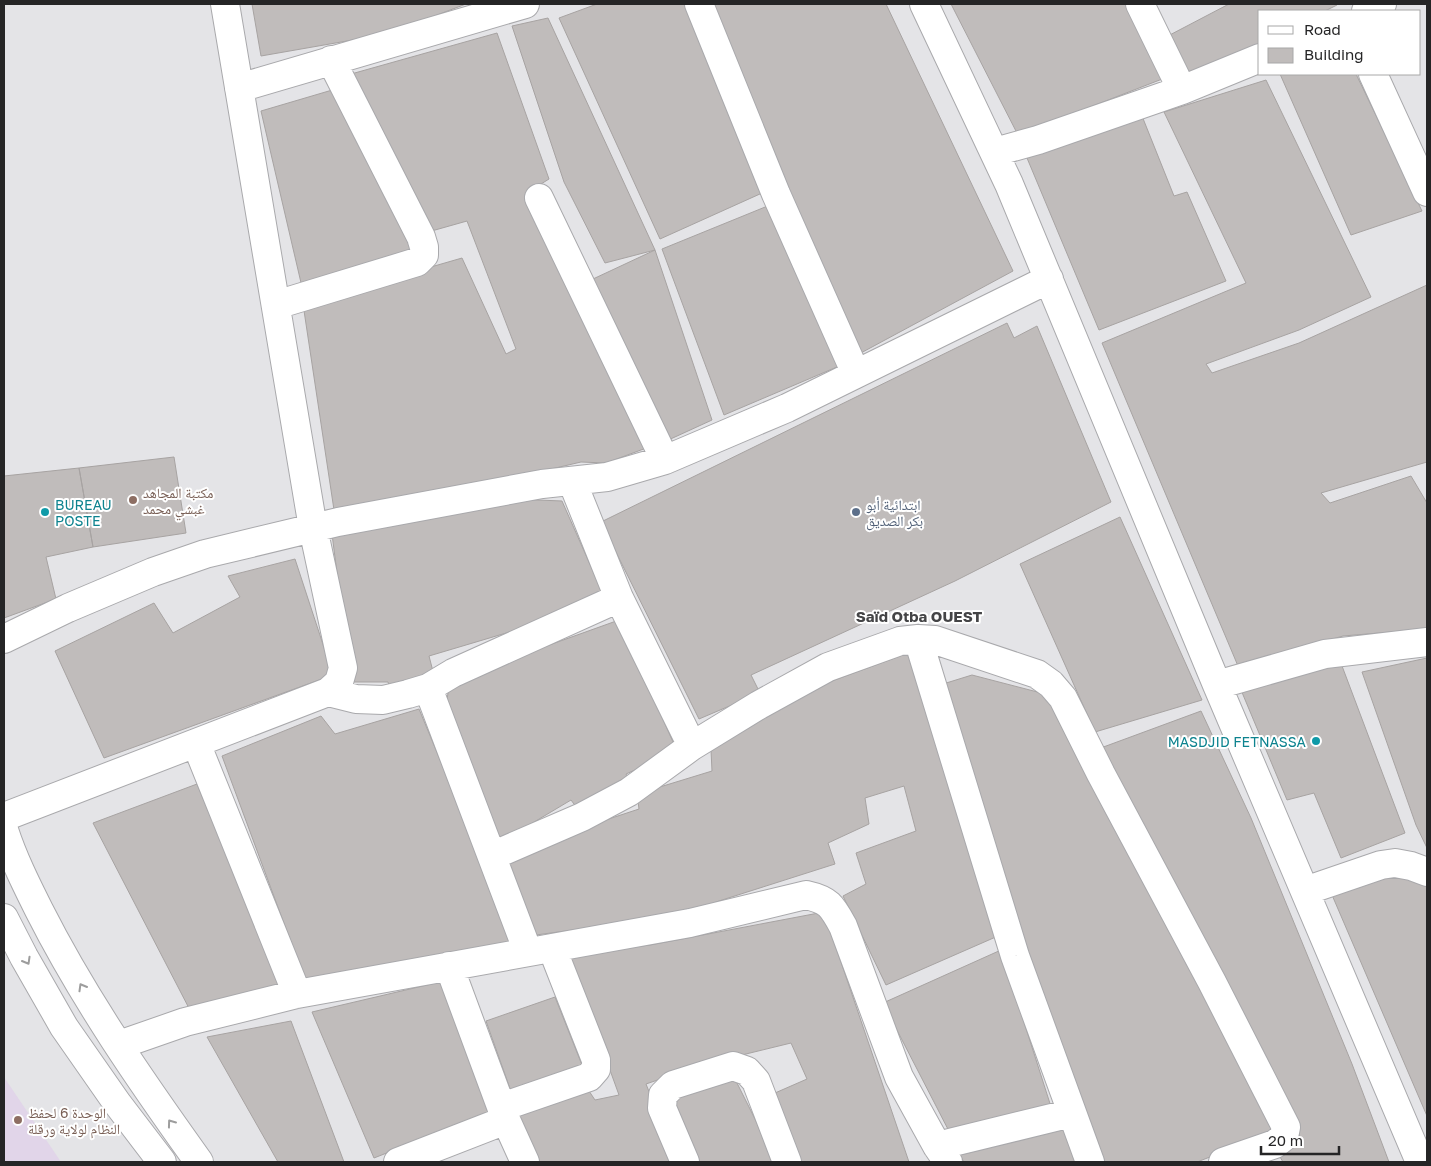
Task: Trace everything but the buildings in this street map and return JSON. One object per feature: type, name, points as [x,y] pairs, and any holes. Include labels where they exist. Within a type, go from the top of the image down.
[{"type":"street","points":[[4,817],[328,692],[339,682],[343,668],[313,528],[225,4]]},
{"type":"street","points":[[240,88],[525,4]]},
{"type":"street","points":[[699,4],[776,194],[856,374]]},
{"type":"street","points":[[924,4],[995,152],[1305,890],[1419,1132],[1420,1162]]},
{"type":"street","points":[[1140,4],[1182,90]]},
{"type":"street","points":[[1368,10],[1382,4]]},
{"type":"street","points":[[995,152],[1038,140],[1182,90],[1258,59]]},
{"type":"street","points":[[276,305],[417,262],[424,255],[421,237],[331,60]]},
{"type":"street","points":[[1372,75],[1427,192]]},
{"type":"street","points":[[539,198],[666,460]]},
{"type":"street","points":[[4,640],[68,608],[153,572],[205,554],[313,528],[542,484],[607,477],[666,460],[787,408],[1049,279]]},
{"type":"street","points":[[572,481],[619,598],[692,746]]},
{"type":"street","points":[[328,692],[356,699],[383,700],[428,688],[453,673],[619,598]]},
{"type":"street","points":[[918,639],[1015,956],[1090,1162]]},
{"type":"street","points":[[492,856],[582,817],[629,792],[692,746],[759,705],[828,667],[900,640],[935,640],[1037,674],[1051,684],[1063,698],[1286,1127],[1284,1136],[1275,1144],[1223,1162]]},
{"type":"street","points":[[1218,685],[1325,654],[1427,642]]},
{"type":"street","points":[[398,1162],[589,1077],[596,1069],[596,1060],[492,856],[428,688]]},
{"type":"street","points":[[196,743],[297,994]]},
{"type":"street","points":[[4,830],[11,850],[47,926],[88,998],[152,1096],[199,1162]]},
{"type":"street","points":[[1305,890],[1381,865],[1403,865],[1427,872]]},
{"type":"street","points":[[119,1046],[185,1022],[297,994],[690,923],[806,895],[820,898],[833,908],[843,926],[899,1078],[942,1154],[1072,1113]]},
{"type":"street","points":[[4,918],[64,1027],[117,1103],[162,1162]]},
{"type":"street","points":[[449,966],[504,1114],[525,1162]]},
{"type":"street","points":[[685,1162],[662,1108],[663,1095],[673,1085],[733,1066],[747,1071],[756,1081],[787,1162]]},
{"type":"shaded area","name":"الوحدة 6 لحفظ النظام لولاية ورقلة","points":[[4,1077],[61,1162],[4,1162]]},
{"type":"place","name":"مكتبة المجاهد غبشي محمد","points":[[133,500]]},
{"type":"place","name":"BUREAU POSTE","points":[[45,512]]},
{"type":"place","name":"ابتدائية أبو بكر الصديق","points":[[856,512]]},
{"type":"place","name":"MASDJID FETNASSA","points":[[1316,741]]},
{"type":"place","name":"الوحدة 6 لحفظ النظام لولاية ورقلة","points":[[18,1120]]},
{"type":"district","name":"Saïd Otba OUEST","points":[[919,616]]}]
